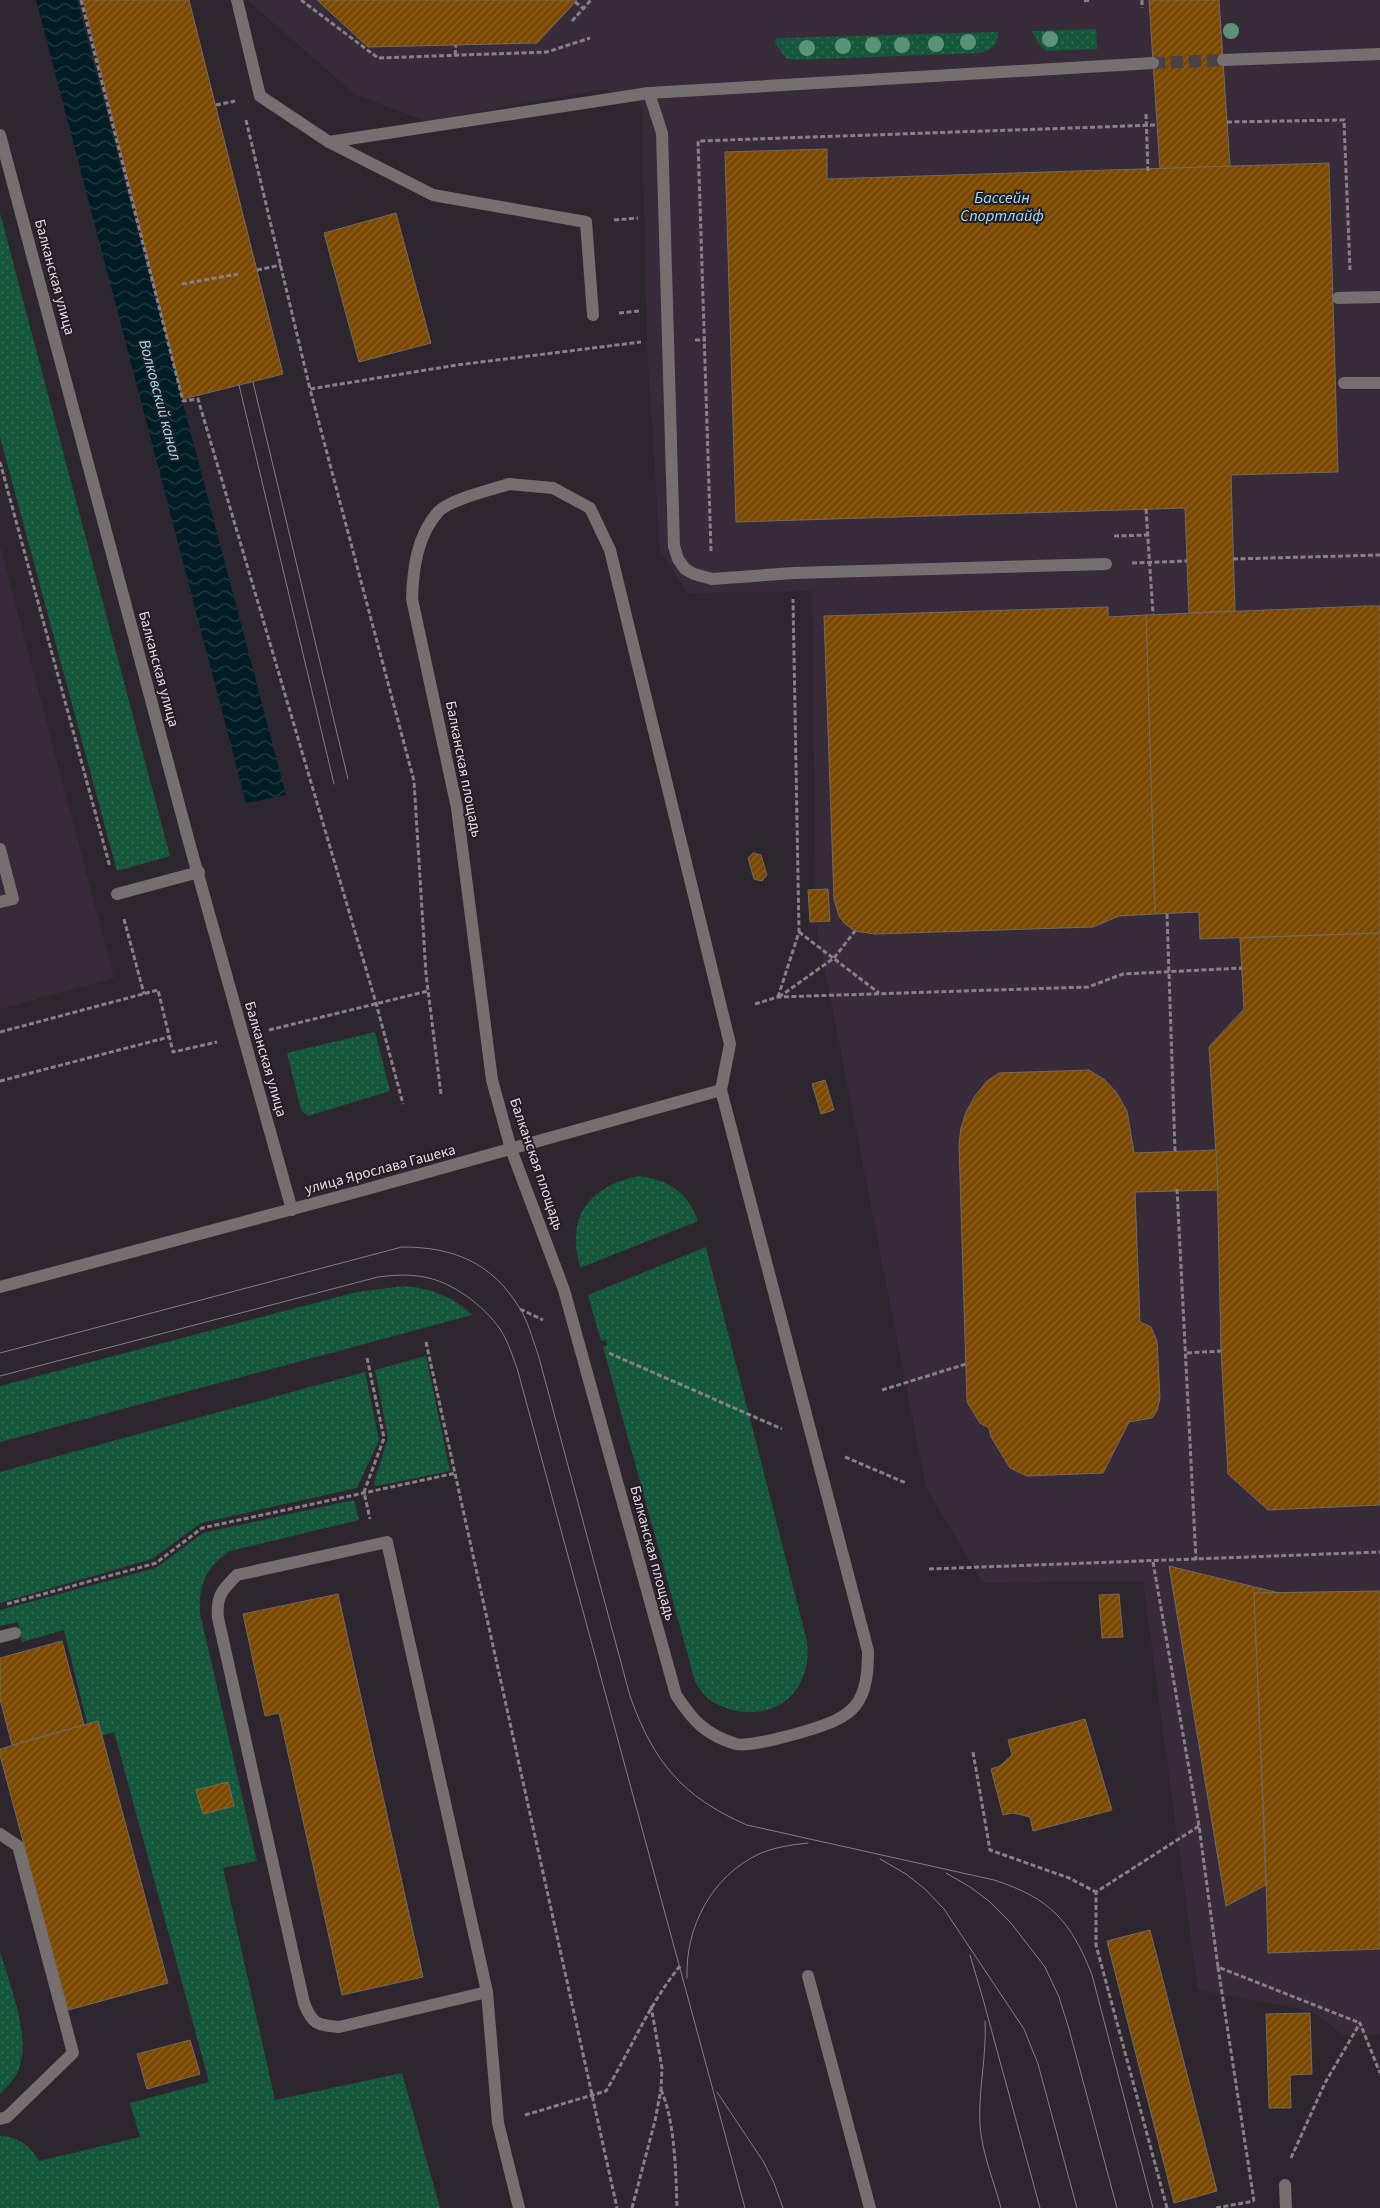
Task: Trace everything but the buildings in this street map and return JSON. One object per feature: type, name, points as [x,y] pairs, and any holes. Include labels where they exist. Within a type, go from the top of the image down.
[{"type":"street","points":[[237,0],[260,96],[329,142],[433,195],[586,222],[593,315]]},
{"type":"street","points":[[1223,60],[1380,54]]},
{"type":"street","points":[[329,142],[650,93],[1153,63]]},
{"type":"street","points":[[650,93],[662,132],[674,546],[678,559],[685,569],[694,574],[712,579],[793,573],[1106,564]]},
{"type":"street","name":"Балканская улица","points":[[0,135],[189,842],[199,872],[242,1036],[292,1210]]},
{"type":"street","points":[[1345,298],[1380,297]]},
{"type":"street","points":[[1344,383],[1380,383]]},
{"type":"street","name":"Балканская площадь","points":[[509,484],[553,488],[590,508],[610,550],[730,1044],[721,1090],[868,1651],[868,1669],[864,1689],[855,1706],[838,1720],[783,1738],[739,1745],[712,1735],[691,1718],[676,1695],[564,1290],[511,1149],[492,1080],[457,808],[412,599],[414,566],[422,539],[439,511],[468,497],[509,484]]},
{"type":"street","points":[[0,849],[13,899],[0,902]]},
{"type":"street","points":[[117,894],[199,872]]},
{"type":"street","name":"улица Ярослава Гашека","points":[[0,1287],[292,1210],[721,1090]]},
{"type":"street","points":[[487,1992],[339,2027],[320,2025],[309,2018],[304,2003],[218,1618],[217,1603],[223,1589],[237,1576],[388,1542],[487,1992],[498,2123],[519,2208]]},
{"type":"street","points":[[0,1637],[15,1633]]},
{"type":"street","points":[[0,1834],[18,1846],[73,2053],[7,2117],[0,2119]]},
{"type":"street","points":[[808,1976],[870,2208]]},
{"type":"street","points":[[1285,2185],[1286,2208]]},
{"type":"path","points":[[80,0],[183,402],[198,399],[376,1003],[403,1104]]},
{"type":"path","points":[[301,0],[378,58],[547,52],[590,38]]},
{"type":"path","points":[[572,21],[591,0]]},
{"type":"path","points":[[1084,1],[1091,0]]},
{"type":"path","points":[[1142,0],[1142,8]]},
{"type":"path","points":[[575,2],[584,8]]},
{"type":"path","points":[[456,45],[456,55]]},
{"type":"path","points":[[1146,114],[1148,170]]},
{"type":"path","points":[[246,119],[310,389]]},
{"type":"path","points":[[1227,122],[1344,120],[1345,298]]},
{"type":"path","points":[[712,579],[698,141],[1157,125]]},
{"type":"path","points":[[586,222],[664,216]]},
{"type":"path","points":[[257,270],[281,265]]},
{"type":"path","points":[[182,284],[238,274]]},
{"type":"path","points":[[593,315],[666,309]]},
{"type":"path","points":[[0,462],[144,994]]},
{"type":"path","points":[[1146,509],[1153,614]]},
{"type":"path","points":[[1233,559],[1380,555]]},
{"type":"path","points":[[1106,564],[1187,561]]},
{"type":"path","points":[[778,998],[799,932],[793,573]]},
{"type":"path","points":[[1167,914],[1176,1152]]},
{"type":"path","points":[[778,998],[834,958],[855,931]]},
{"type":"path","points":[[799,932],[879,993]]},
{"type":"path","points":[[755,1004],[778,998],[1088,987],[1123,974],[1242,968]]},
{"type":"path","points":[[0,1032],[158,990],[173,1052],[219,1042]]},
{"type":"path","points":[[266,1030],[428,991]]},
{"type":"path","points":[[0,1081],[169,1037]]},
{"type":"path","points":[[1177,1189],[1196,1560]]},
{"type":"path","points":[[520,1308],[634,1365],[704,1393],[906,1483]]},
{"type":"path","points":[[426,1342],[617,2208]]},
{"type":"path","points":[[1186,1353],[1220,1351]]},
{"type":"path","points":[[364,1492],[384,1438],[367,1358]]},
{"type":"path","points":[[882,1390],[966,1364]]},
{"type":"path","points":[[0,1606],[156,1563],[202,1528],[364,1492],[456,1474]]},
{"type":"path","points":[[929,1569],[1380,1552]]},
{"type":"path","points":[[1154,1562],[1199,1826],[1218,1967],[1254,2201]]},
{"type":"path","points":[[973,1752],[990,1850],[1070,1878],[1096,1892]]},
{"type":"path","points":[[1096,1892],[1199,1826]]},
{"type":"path","points":[[1096,1892],[1096,1945],[1167,2208]]},
{"type":"path","points":[[498,2123],[606,2091],[651,2006],[663,1986],[680,1966]]},
{"type":"path","points":[[1218,1967],[1360,2023],[1380,2073]]},
{"type":"path","points":[[632,2208],[655,2121],[661,2089],[662,2068],[651,2006]]},
{"type":"path","points":[[1285,2185],[1285,2170],[1321,2092],[1360,2023]]},
{"type":"path","points":[[661,2089],[666,2102],[674,2156],[677,2208]]},
{"type":"path","points":[[1216,2208],[1254,2201],[1260,2195]]},
{"type":"shaded area","points":[[247,0],[1380,0],[1380,2034],[1343,2035],[1314,2013],[1198,1990],[1143,1581],[983,1583],[926,1487],[816,924],[812,591],[688,593],[660,550],[647,345],[642,106],[605,89],[426,121],[356,95]]},
{"type":"shaded area","points":[[0,546],[114,978],[0,1009]]},
{"type":"green space","points":[[1096,29],[1097,49],[1046,51],[1038,43],[1032,31]]},
{"type":"green space","points":[[998,32],[995,44],[979,53],[793,60],[786,58],[775,43],[776,39],[780,38]]},
{"type":"green space","points":[[0,213],[170,856],[117,871],[0,437]]},
{"type":"green space","points":[[375,1032],[390,1091],[308,1116],[301,1110],[287,1053]]},
{"type":"green space","points":[[639,1176],[668,1184],[676,1189],[689,1202],[698,1221],[580,1268],[576,1240],[578,1223],[582,1212],[588,1203],[605,1188]]},
{"type":"green space","points":[[706,1247],[807,1641],[807,1659],[804,1674],[798,1688],[788,1699],[776,1707],[762,1711],[746,1712],[718,1705],[705,1695],[695,1681],[603,1347],[607,1345],[606,1340],[601,1341],[588,1295]]},
{"type":"green space","points":[[403,1286],[440,1294],[457,1303],[472,1315],[0,1442],[0,1386],[357,1292]]},
{"type":"green space","points":[[426,1356],[450,1471],[377,1486],[374,1484],[375,1479],[388,1438],[375,1370]]},
{"type":"green space","points":[[365,1372],[379,1440],[357,1488],[201,1523],[152,1559],[0,1603],[0,1472]]},
{"type":"green space","points":[[354,1500],[359,1520],[230,1551],[221,1557],[209,1570],[202,1585],[200,1613],[257,1861],[223,1868],[275,2100],[402,2073],[440,2208],[0,2208],[0,2136],[6,2136],[23,2143],[39,2161],[140,2137],[130,2103],[209,2082],[114,1732],[91,1739],[64,1630],[22,1642],[18,1622],[0,1626],[0,1610],[156,1568],[203,1533]]},
{"type":"green space","points":[[0,1951],[17,2008],[22,2038],[22,2052],[17,2073],[0,2094]]},
{"type":"water","name":"Волковский канал","points":[[36,0],[77,0],[286,795],[246,803]]},
{"type":"tunnel","points":[[1153,63],[1223,60]]},
{"type":"tram line","points":[[253,382],[348,779]]},
{"type":"tram line","points":[[239,385],[334,784]]},
{"type":"tram line","points":[[0,1353],[402,1247],[438,1250],[454,1254],[483,1268],[508,1292],[522,1312],[530,1330],[630,1696],[649,1740],[660,1758],[687,1789],[724,1814],[747,1825],[994,1880],[1030,1895],[1056,1914],[1076,1940],[1092,1975],[1153,2208]]},
{"type":"tram line","points":[[0,1376],[384,1276],[418,1276],[446,1284],[467,1296],[493,1320],[505,1338],[517,1368],[745,2208]]},
{"type":"tram line","points":[[687,1978],[691,1940],[697,1922],[715,1889],[728,1875],[759,1854],[777,1848],[808,1843]]},
{"type":"tram line","points":[[880,1859],[906,1874],[925,1889],[944,1909],[1024,2029],[1038,2064],[1077,2208]]},
{"type":"tram line","points":[[946,1873],[989,1901],[1011,1923],[1045,1967],[1059,1997],[1069,2029],[1117,2208]]},
{"type":"tram line","points":[[970,1955],[1040,2208]]},
{"type":"tram line","points":[[985,2021],[980,2125],[986,2157],[1001,2208]]},
{"type":"tram line","points":[[717,2092],[763,2161],[774,2183],[783,2208]]},
{"type":"water label","name":"Бассейн Спортлайф","points":[[1002,206]]}]
